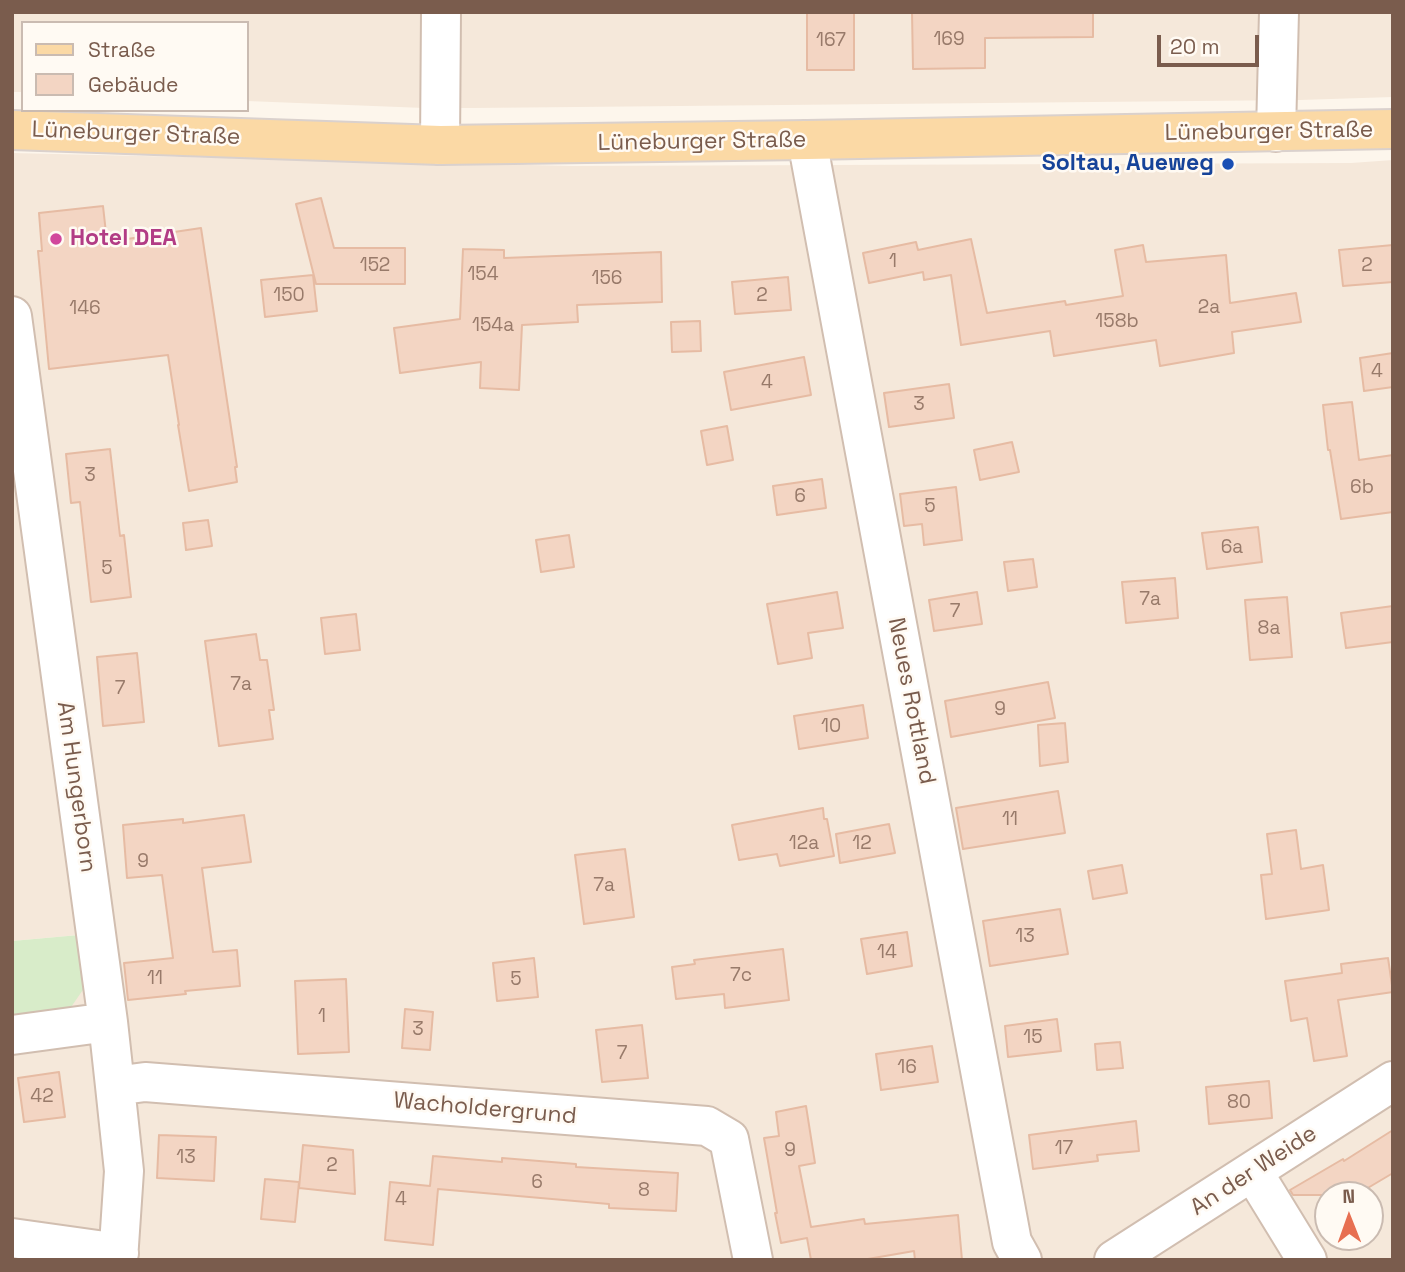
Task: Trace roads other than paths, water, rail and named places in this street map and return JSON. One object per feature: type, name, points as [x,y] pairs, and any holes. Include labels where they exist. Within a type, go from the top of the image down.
[{"type":"main road","name":"Lüneburger Straße","points":[[12,130],[440,145],[1393,129]]},
{"type":"street","points":[[440,145],[442,12]]},
{"type":"street","points":[[1276,132],[1279,12]]},
{"type":"street","name":"Neues Rottland","points":[[807,140],[1012,1242],[1022,1260]]},
{"type":"street","name":"Am Hungerborn","points":[[12,316],[108,1022],[124,1171],[118,1257]]},
{"type":"street","points":[[12,1035],[108,1022]]},
{"type":"street","name":"An der Weide","points":[[1114,1260],[1393,1081]]},
{"type":"street","name":"Wacholdergrund","points":[[115,1086],[145,1082],[707,1126],[729,1139],[753,1260]]},
{"type":"street","points":[[1252,1172],[1307,1260]]},
{"type":"street","points":[[12,1238],[118,1257]]},
{"type":"place","name":"Soltau, Aueweg","points":[[1228,164]]},
{"type":"place","name":"Hotel DEA","points":[[56,239]]}]
